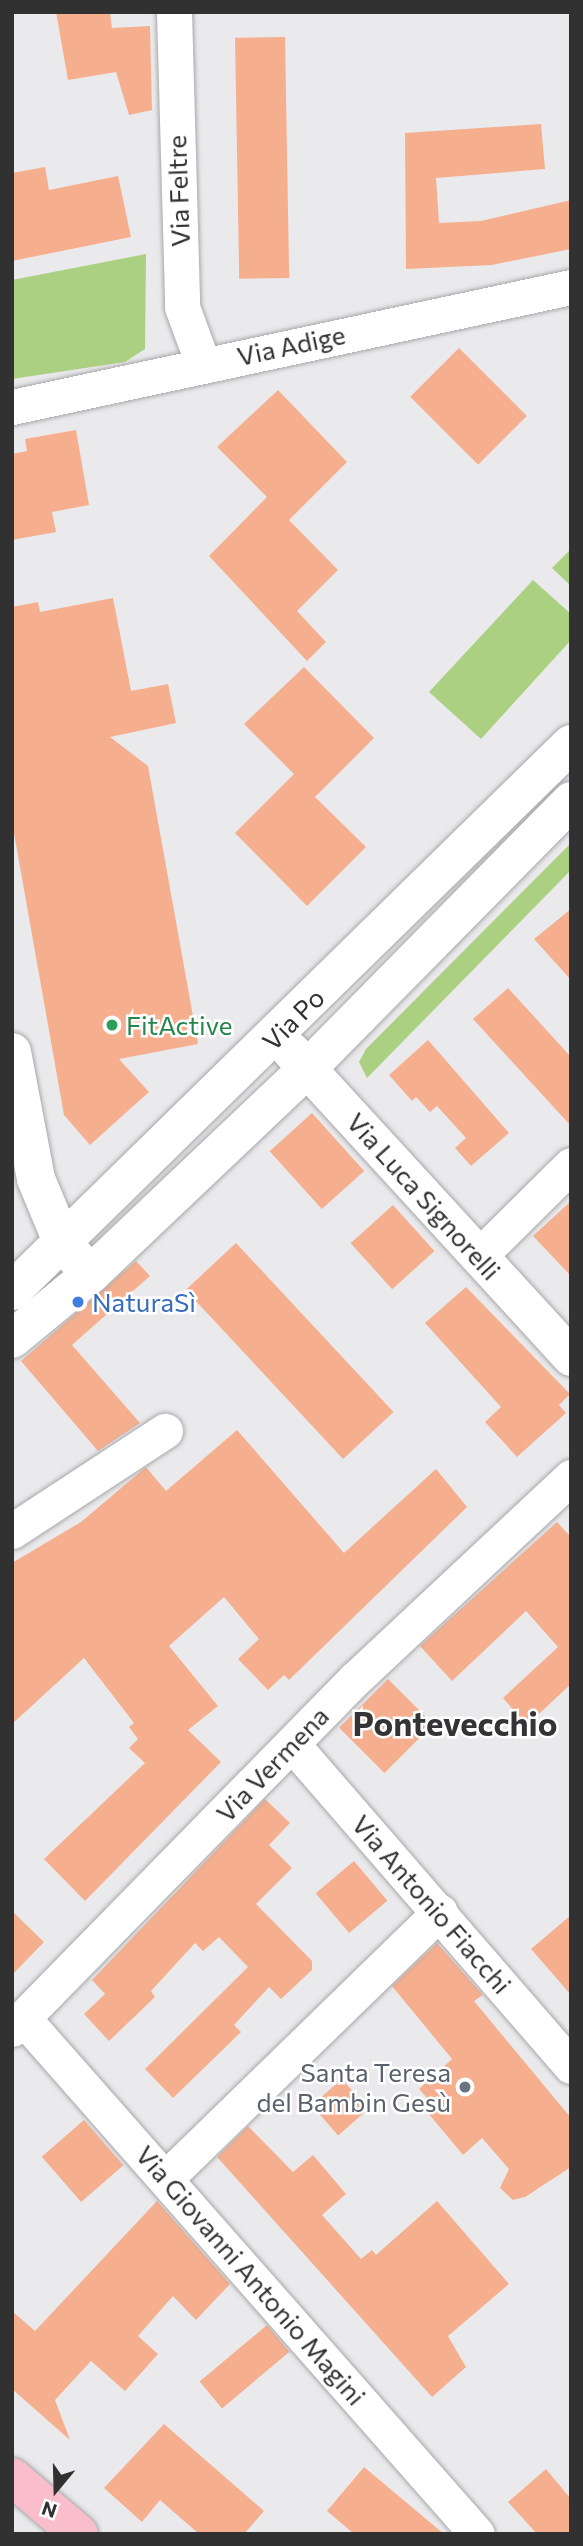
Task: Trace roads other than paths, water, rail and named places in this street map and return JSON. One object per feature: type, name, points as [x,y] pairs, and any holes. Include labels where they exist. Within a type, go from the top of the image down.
[{"type":"main road","name":"Via Po","points":[[12,1291],[277,1036],[571,744]]},
{"type":"main road","name":"Via Po","points":[[12,1339],[92,1273],[308,1068],[571,801]]},
{"type":"main road","name":"Via Luca Signorelli","points":[[277,1036],[571,1357]]},
{"type":"main road","points":[[12,1052],[36,1179],[63,1244],[92,1273]]},
{"type":"main road","points":[[12,2477],[79,2534]]},
{"type":"street","name":"Via Feltre","points":[[174,12],[182,307],[203,364]]},
{"type":"street","name":"Via Adige","points":[[12,407],[571,287]]},
{"type":"street","points":[[479,1256],[571,1165]]},
{"type":"street","points":[[12,1531],[165,1431]]},
{"type":"street","name":"Via Vermena","points":[[18,2023],[292,1744],[571,1478]]},
{"type":"street","name":"Via Antonio Fiacchi","points":[[292,1744],[571,2066]]},
{"type":"street","points":[[166,2178],[440,1912]]},
{"type":"street","name":"Via Giovanni Antonio Magini","points":[[18,2023],[166,2178],[477,2534]]},
{"type":"place","name":"FitActive","points":[[112,1025]]},
{"type":"place","name":"NaturaSì","points":[[78,1302]]},
{"type":"place","name":"Santa Teresa del Bambin Gesù","points":[[465,2087]]},
{"type":"district","name":"Pontevecchio","points":[[455,1723]]}]
